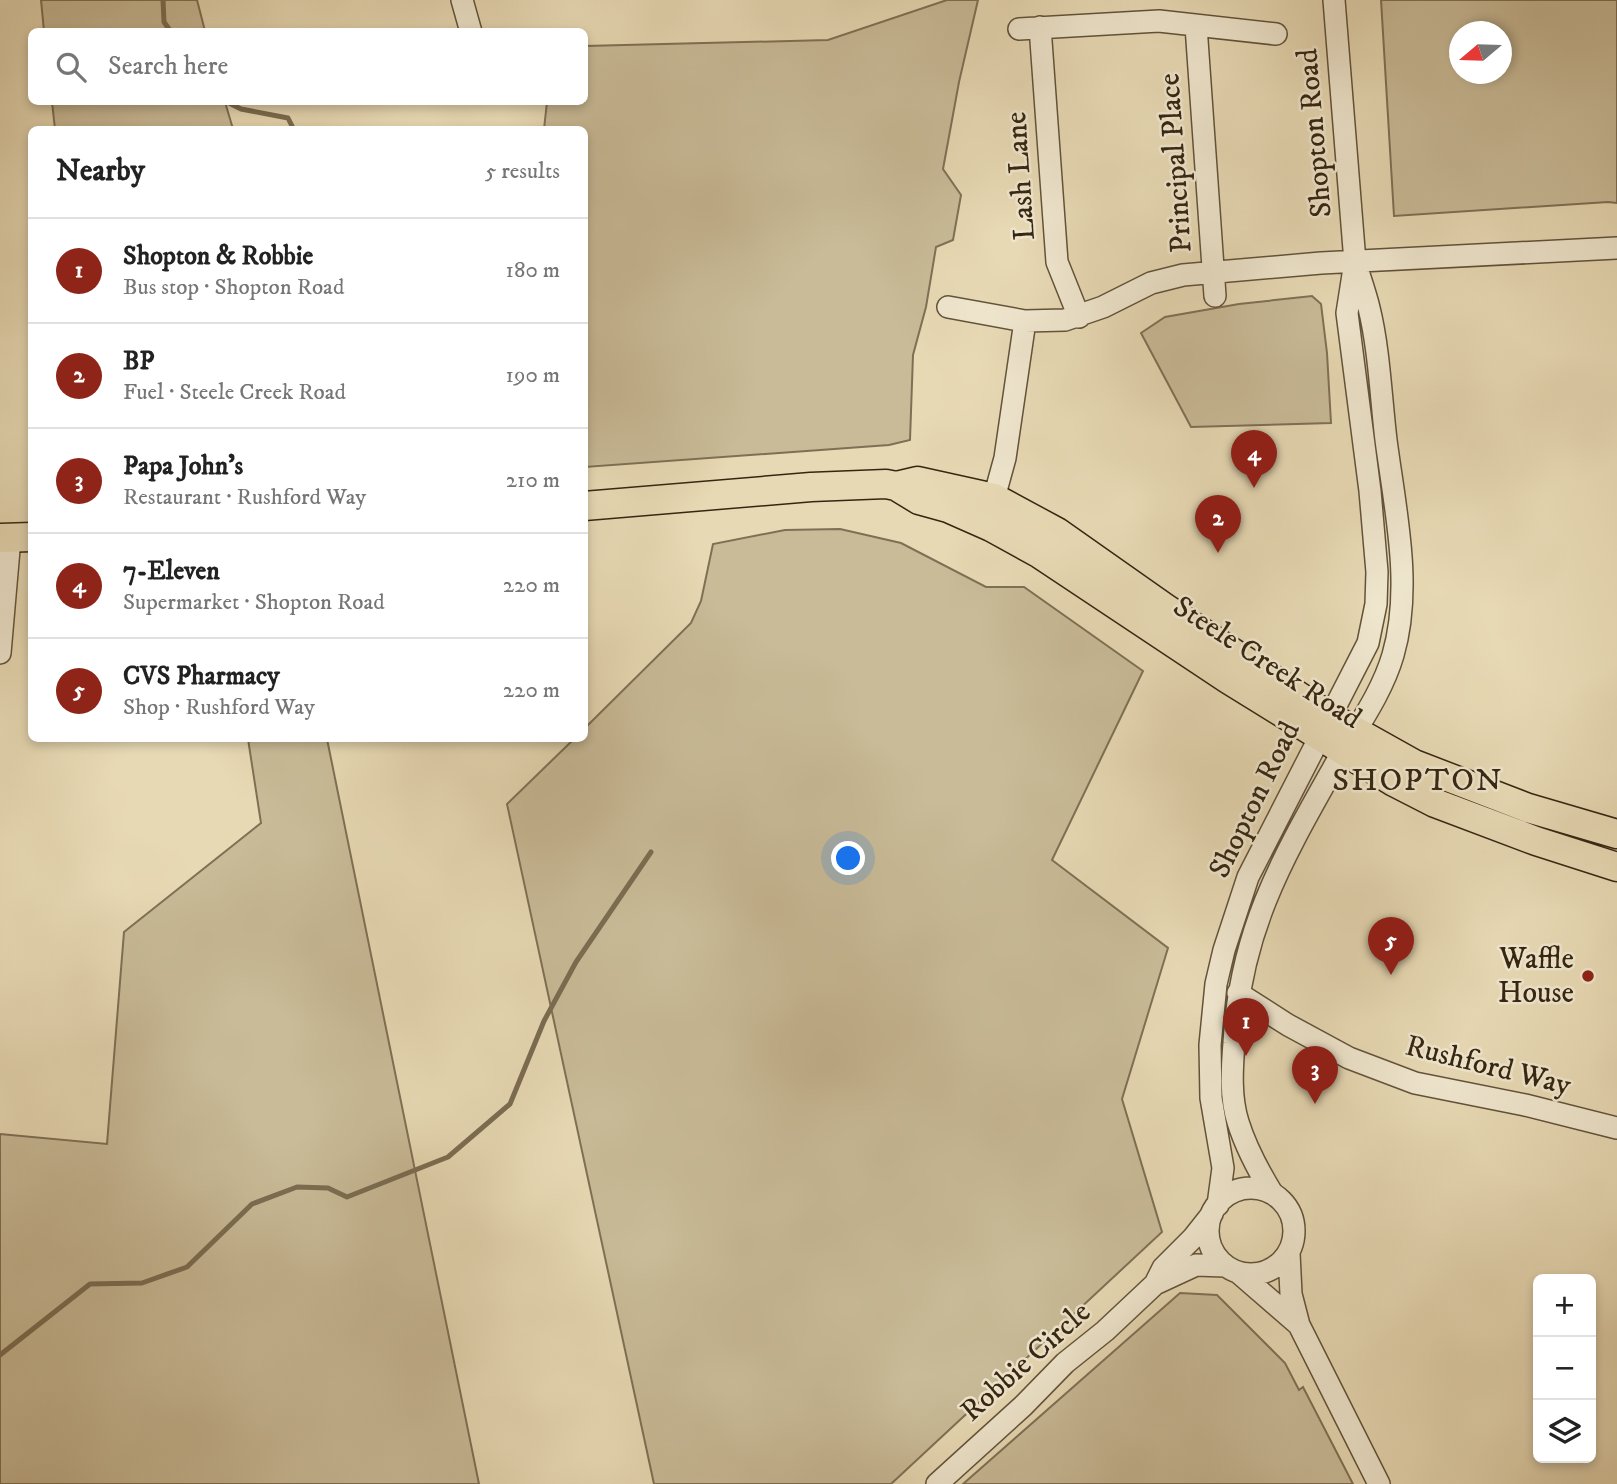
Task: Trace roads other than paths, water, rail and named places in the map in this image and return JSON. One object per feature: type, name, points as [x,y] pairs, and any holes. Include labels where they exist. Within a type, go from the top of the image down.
[{"type":"main road","name":"Steele Creek Road","points":[[588,506],[811,487],[897,486],[917,481],[993,498],[1057,533],[1165,608],[1324,727]]},
{"type":"main road","name":"Steele Creek Road","points":[[897,486],[919,500],[948,508],[991,527],[1040,554],[1349,742],[1434,803],[1536,841],[1617,867]]},
{"type":"main road","name":"Steele Creek Road","points":[[1349,742],[1414,764],[1489,795],[1617,834]]},
{"type":"street","points":[[462,0],[470,28]]},
{"type":"street","name":"Shopton Road","points":[[1272,1193],[1249,1154],[1237,1119],[1233,1062],[1238,993],[1256,920],[1273,880],[1378,692],[1393,656],[1400,619],[1398,532],[1370,310],[1355,261],[1334,0]]},
{"type":"street","name":"Lash Lane","points":[[1080,317],[1057,262],[1030,28],[1137,21],[1196,26]]},
{"type":"street","points":[[1196,26],[1276,34]]},
{"type":"street","name":"Principal Place","points":[[1196,26],[1215,296]]},
{"type":"street","points":[[948,307],[1025,321],[1065,320],[1080,317],[1164,278],[1355,261],[1617,248]]},
{"type":"street","name":"Shopton Road","points":[[1215,1210],[1223,1168],[1211,1098],[1210,1058],[1216,984],[1235,910],[1248,877],[1324,727],[1354,675],[1368,643],[1376,604],[1377,572],[1370,491],[1347,313],[1355,261]]},
{"type":"street","points":[[993,498],[1005,458],[1025,321]]},
{"type":"street","points":[[0,653],[14,538]]},
{"type":"street","name":"Rushford Way","points":[[1238,993],[1288,1025],[1349,1058],[1415,1083],[1525,1105],[1617,1128]]},
{"type":"street","points":[[1299,1325],[1232,1269],[1210,1244],[1209,1230],[1215,1210],[1229,1194],[1244,1188],[1256,1188],[1272,1193],[1280,1199],[1292,1218],[1295,1232],[1289,1253],[1291,1294],[1299,1325],[1379,1484]]},
{"type":"street","name":"Robbie Circle","points":[[937,1484],[1023,1406],[1065,1363],[1105,1331],[1155,1283],[1163,1268],[1193,1238],[1215,1210]]},
{"type":"street","points":[[1232,1269],[1252,1275],[1264,1273],[1275,1267],[1289,1253]]},
{"type":"street","name":"Robbie Circle","points":[[1155,1283],[1196,1265],[1232,1269]]},
{"type":"waterway","points":[[163,0],[164,22],[168,28]]},
{"type":"waterway","points":[[233,105],[288,118],[292,126]]},
{"type":"waterway","points":[[0,1355],[90,1284],[142,1283],[187,1267],[252,1204],[297,1187],[328,1188],[347,1197],[448,1157],[510,1104],[544,1021],[576,962],[651,852]]},
{"type":"place","name":"7-Eleven","points":[[1254,488]]},
{"type":"place","name":"BP","points":[[1218,553]]},
{"type":"place","name":"CVS Pharmacy","points":[[1391,975]]},
{"type":"place","name":"Waffle House","points":[[1588,976]]},
{"type":"place","name":"Shopton & Robbie","points":[[1246,1056]]},
{"type":"place","name":"Papa John's","points":[[1315,1104]]},
{"type":"district","name":"SHOPTON","points":[[1418,781]]}]
